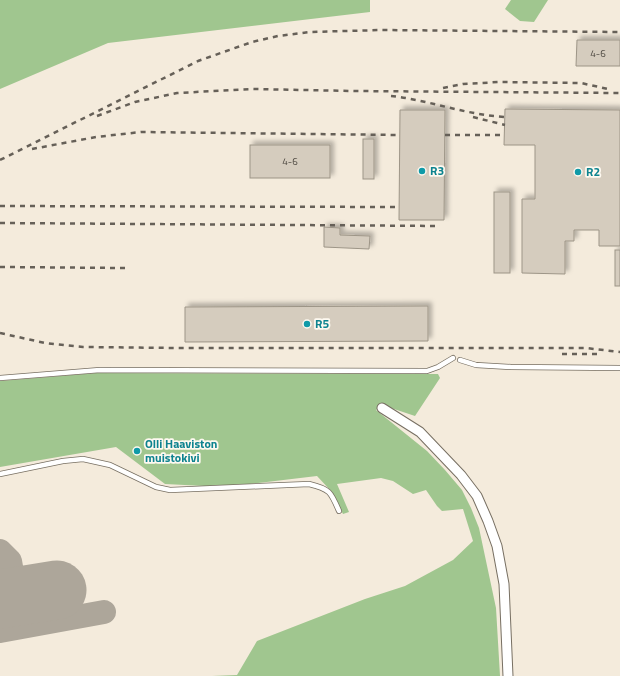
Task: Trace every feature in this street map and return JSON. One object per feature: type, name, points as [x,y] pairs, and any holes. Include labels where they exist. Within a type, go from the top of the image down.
[{"type":"street","points":[[382,408],[420,432],[456,470],[477,496],[497,546],[504,584],[508,676]]},
{"type":"lane","points":[[0,378],[100,370],[427,371],[438,367],[453,358]]},
{"type":"lane","points":[[460,360],[476,365],[511,367],[620,368]]},
{"type":"lane","points":[[0,474],[63,461],[83,459],[110,466],[156,487],[170,490],[309,484],[322,487],[332,495],[339,511]]},
{"type":"green space","points":[[0,0],[370,0],[370,12],[108,43],[0,89]]},
{"type":"green space","points":[[511,0],[548,0],[534,22],[520,21],[505,9]]},
{"type":"green space","points":[[96,373],[438,374],[440,378],[415,416],[382,405],[376,410],[427,451],[462,490],[471,508],[479,528],[496,608],[500,676],[212,676],[237,675],[257,641],[365,599],[405,586],[453,560],[473,541],[463,509],[442,511],[426,490],[413,494],[393,481],[381,478],[337,484],[349,512],[343,514],[331,491],[317,476],[224,487],[165,484],[116,447],[0,467],[0,381]]},
{"type":"building","points":[[577,40],[620,40],[620,66],[576,66]]},
{"type":"building","name":"R2","points":[[505,109],[620,110],[620,246],[599,246],[599,230],[574,230],[574,241],[565,241],[565,274],[522,273],[522,199],[535,199],[535,145],[504,145]]},
{"type":"building","name":"R3","points":[[400,110],[445,110],[444,220],[399,220]]},
{"type":"building","points":[[363,139],[374,139],[374,179],[363,179]]},
{"type":"building","points":[[250,145],[330,145],[330,178],[250,178]]},
{"type":"building","points":[[494,192],[510,192],[510,273],[494,273]]},
{"type":"building","points":[[324,227],[340,228],[340,235],[370,236],[369,249],[324,247]]},
{"type":"building","points":[[615,250],[620,250],[620,286],[615,286]]},
{"type":"building","name":"R5","points":[[428,306],[428,341],[185,342],[185,307]]},
{"type":"taxiway","points":[[0,551],[10,561],[16,596]]},
{"type":"taxiway","points":[[0,631],[104,612]]},
{"type":"runway","points":[[0,599],[57,590]]},
{"type":"railway","points":[[0,160],[198,61],[252,42],[278,36],[310,32],[381,30],[620,32]]},
{"type":"railway","points":[[443,88],[463,84],[499,82],[581,83],[608,89]]},
{"type":"railway","points":[[97,116],[135,102],[177,93],[253,89],[620,93]]},
{"type":"railway","points":[[391,96],[490,116],[505,117]]},
{"type":"railway","points":[[473,117],[505,125]]},
{"type":"railway","points":[[32,149],[96,137],[141,132],[399,135]]},
{"type":"railway","points":[[445,135],[505,135]]},
{"type":"railway","points":[[0,206],[399,207]]},
{"type":"railway","points":[[0,223],[440,226]]},
{"type":"railway","points":[[0,267],[125,268]]},
{"type":"railway","points":[[0,333],[45,343],[83,347],[586,348],[620,352]]},
{"type":"railway","points":[[562,354],[598,354]]},
{"type":"place","name":"R3","points":[[422,171]]},
{"type":"place","name":"R2","points":[[578,172]]},
{"type":"place","name":"R5","points":[[307,324]]},
{"type":"place","name":"Olli Haaviston muistokivi","points":[[137,451]]}]
